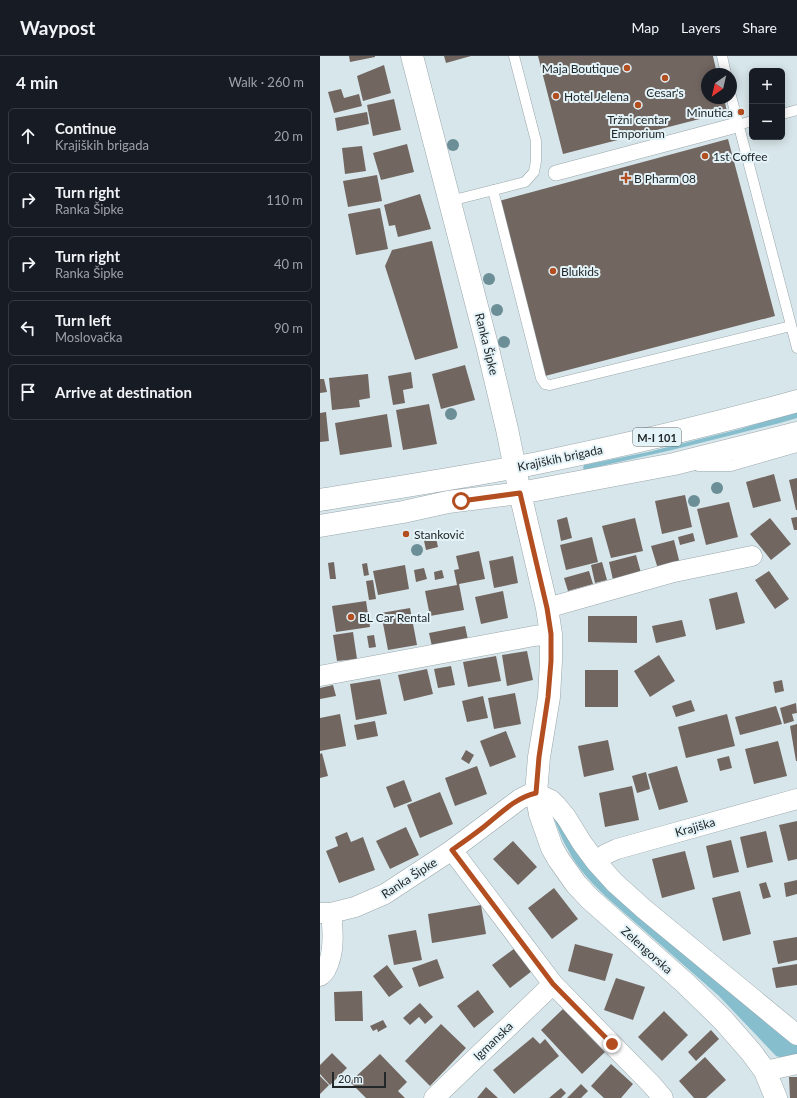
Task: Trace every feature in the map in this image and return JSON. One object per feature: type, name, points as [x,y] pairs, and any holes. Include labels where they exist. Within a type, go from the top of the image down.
[{"type":"main road","name":"Ranka Šipke","points":[[412,56],[487,345],[547,608],[551,634],[551,661],[536,793]]},
{"type":"main road","name":"Krajiških brigada","points":[[320,500],[516,467],[691,429],[797,402]]},
{"type":"main road","name":"M-I 101","points":[[320,526],[403,512],[448,502],[520,493],[674,464],[797,433]]},
{"type":"main road","name":"Zelengorska","points":[[536,793],[540,814],[552,848],[576,884],[590,899],[685,983],[723,1020],[751,1052],[764,1071],[776,1098]]},
{"type":"street","points":[[556,173],[736,126]]},
{"type":"street","points":[[547,608],[674,572],[752,556]]},
{"type":"street","points":[[320,676],[551,634]]},
{"type":"street","points":[[536,793],[551,800],[556,805],[566,817],[596,862],[615,883],[644,909],[797,1035]]},
{"type":"street","name":"Ranka Šipke","points":[[326,913],[355,907],[385,894],[452,850],[520,799],[536,793]]},
{"type":"street","name":"Krajiška","points":[[596,862],[606,854],[617,849],[797,799]]},
{"type":"street","points":[[452,850],[553,984],[663,1098]]},
{"type":"street","points":[[320,976],[326,970],[332,947],[333,933],[326,913]]},
{"type":"street","name":"Igmanska","points":[[434,1098],[553,984]]},
{"type":"street","points":[[764,1071],[797,1064]]},
{"type":"lane","points":[[450,201],[525,182],[534,172],[536,161],[536,141],[514,56]]},
{"type":"lane","points":[[722,56],[725,68]]},
{"type":"lane","points":[[732,104],[736,126],[797,348]]},
{"type":"lane","points":[[785,113],[797,110]]},
{"type":"lane","points":[[736,126],[749,122]]},
{"type":"lane","points":[[493,190],[541,378],[545,384],[550,385],[791,326]]},
{"type":"lane","points":[[674,464],[731,466],[797,447]]},
{"type":"shaded area","points":[[797,411],[797,418],[780,423],[585,470],[583,468],[584,465],[648,452],[740,429]]},
{"type":"shaded area","points":[[553,817],[797,1042],[797,1056],[783,1058],[776,1056],[719,996],[600,891],[587,878],[571,856]]},
{"type":"building","points":[[349,56],[375,56],[375,57],[350,62]]},
{"type":"building","points":[[444,56],[471,56],[446,63]]},
{"type":"building","name":"Tržni centar Emporium","points":[[538,56],[713,56],[716,68],[701,68],[701,104],[725,104],[727,112],[563,154]]},
{"type":"building","points":[[384,65],[391,93],[363,101],[357,76]]},
{"type":"building","points":[[341,89],[344,98],[359,94],[362,106],[334,113],[328,92]]},
{"type":"building","points":[[394,99],[401,130],[373,136],[367,105]]},
{"type":"building","points":[[367,112],[369,124],[337,131],[335,118]]},
{"type":"building","points":[[728,139],[775,316],[545,376],[499,201]]},
{"type":"building","points":[[407,144],[414,172],[381,180],[373,153]]},
{"type":"building","points":[[362,146],[366,171],[345,174],[342,148]]},
{"type":"building","points":[[377,175],[382,201],[348,207],[343,181]]},
{"type":"building","points":[[420,194],[431,229],[398,237],[395,225],[389,226],[384,205]]},
{"type":"building","points":[[380,208],[388,249],[356,255],[348,214]]},
{"type":"building","points":[[432,241],[458,348],[415,360],[385,266],[392,250]]},
{"type":"building","points":[[465,365],[475,400],[441,409],[432,374]]},
{"type":"building","points":[[411,372],[413,388],[403,390],[405,403],[393,405],[388,376]]},
{"type":"building","points":[[368,374],[370,398],[359,400],[360,407],[332,410],[329,378]]},
{"type":"building","points":[[320,379],[324,379],[327,392],[320,393]]},
{"type":"building","points":[[429,404],[437,444],[403,450],[396,410]]},
{"type":"building","points":[[326,412],[329,441],[320,442],[320,413]]},
{"type":"building","points":[[387,414],[392,447],[340,455],[335,423]]},
{"type":"building","points":[[774,474],[781,501],[753,508],[746,482]]},
{"type":"building","points":[[797,478],[797,510],[796,510],[789,480]]},
{"type":"building","points":[[685,495],[692,527],[662,534],[655,501]]},
{"type":"building","points":[[729,502],[738,537],[706,545],[697,509]]},
{"type":"building","points":[[567,517],[572,538],[561,541],[557,520]]},
{"type":"building","points":[[797,517],[797,530],[794,530],[791,518]]},
{"type":"building","points":[[635,518],[643,551],[611,558],[602,526]]},
{"type":"building","points":[[770,518],[791,544],[771,560],[750,534]]},
{"type":"building","points":[[693,533],[695,541],[680,545],[678,537]]},
{"type":"building","points":[[435,534],[438,547],[426,550],[423,536]]},
{"type":"building","points":[[592,537],[598,562],[566,570],[560,545]]},
{"type":"building","points":[[674,540],[680,564],[658,569],[651,546]]},
{"type":"building","points":[[479,551],[485,579],[459,584],[464,610],[430,616],[425,591],[457,585],[454,570],[459,569],[456,556]]},
{"type":"building","points":[[636,555],[641,573],[613,580],[609,562]]},
{"type":"building","points":[[513,556],[518,583],[494,588],[489,561]]},
{"type":"building","points":[[334,562],[336,579],[330,579],[328,563]]},
{"type":"building","points":[[602,562],[607,580],[595,583],[591,565]]},
{"type":"building","points":[[367,563],[369,575],[364,576],[362,564]]},
{"type":"building","points":[[405,565],[409,589],[378,595],[373,571]]},
{"type":"building","points":[[424,568],[427,579],[416,582],[414,570]]},
{"type":"building","points":[[442,570],[444,578],[435,580],[434,572]]},
{"type":"building","points":[[589,571],[593,584],[568,591],[564,578]]},
{"type":"building","points":[[769,571],[789,599],[775,609],[755,580]]},
{"type":"building","points":[[373,580],[376,599],[369,600],[366,581]]},
{"type":"building","points":[[503,591],[508,618],[481,624],[475,597]]},
{"type":"building","points":[[737,592],[745,623],[716,630],[709,599]]},
{"type":"building","name":"BL Car Rental","points":[[366,601],[370,627],[336,632],[332,606]]},
{"type":"building","points":[[410,608],[417,645],[388,650],[381,613]]},
{"type":"building","points":[[588,616],[637,616],[637,643],[588,642]]},
{"type":"building","points":[[682,620],[686,636],[656,643],[652,626]]},
{"type":"building","points":[[465,626],[469,644],[433,651],[429,633]]},
{"type":"building","points":[[353,632],[357,659],[337,661],[333,635]]},
{"type":"building","points":[[374,635],[376,647],[369,648],[367,636]]},
{"type":"building","points":[[527,651],[533,680],[507,686],[502,655]]},
{"type":"building","points":[[659,655],[675,681],[650,697],[634,671]]},
{"type":"building","points":[[496,656],[501,681],[468,687],[463,662]]},
{"type":"building","points":[[451,666],[455,685],[438,688],[434,669]]},
{"type":"building","points":[[427,669],[433,694],[404,701],[398,675]]},
{"type":"building","points":[[585,670],[618,670],[618,707],[585,707]]},
{"type":"building","points":[[380,679],[387,714],[356,720],[350,684]]},
{"type":"building","points":[[782,680],[784,691],[775,693],[773,682]]},
{"type":"building","points":[[333,685],[336,696],[320,699],[320,688]]},
{"type":"building","points":[[515,693],[521,724],[494,729],[488,698]]},
{"type":"building","points":[[483,696],[488,718],[467,722],[462,701]]},
{"type":"building","points":[[691,700],[695,711],[676,717],[672,706]]},
{"type":"building","points":[[796,703],[797,713],[792,714],[794,721],[784,724],[780,708]]},
{"type":"building","points":[[776,706],[782,724],[740,735],[735,717]]},
{"type":"building","points":[[340,714],[346,746],[320,751],[320,718]]},
{"type":"building","points":[[727,714],[735,746],[686,758],[678,727]]},
{"type":"building","points":[[375,721],[378,736],[357,740],[354,725]]},
{"type":"building","points":[[797,724],[797,761],[796,761],[790,726]]},
{"type":"building","points":[[506,731],[516,757],[490,767],[480,741]]},
{"type":"building","points":[[608,740],[614,770],[584,777],[578,746]]},
{"type":"building","points":[[778,741],[787,776],[754,784],[745,749]]},
{"type":"building","points":[[466,750],[474,755],[469,764],[461,759]]},
{"type":"building","points":[[322,753],[328,776],[320,778],[320,754]]},
{"type":"building","points":[[729,756],[732,768],[720,771],[717,759]]},
{"type":"building","points":[[477,766],[487,794],[455,806],[445,778]]},
{"type":"building","points":[[677,766],[688,802],[659,810],[648,774]]},
{"type":"building","points":[[646,772],[650,789],[637,793],[632,776]]},
{"type":"building","points":[[404,780],[412,801],[394,808],[386,787]]},
{"type":"building","points":[[632,786],[639,820],[605,827],[599,793]]},
{"type":"building","points":[[440,792],[453,824],[420,838],[407,805]]},
{"type":"building","points":[[797,821],[797,859],[788,861],[779,825]]},
{"type":"building","points":[[406,827],[419,855],[390,869],[376,841]]},
{"type":"building","points":[[766,831],[773,862],[747,868],[740,837]]},
{"type":"building","points":[[347,832],[351,842],[363,837],[375,870],[339,883],[326,851],[338,846],[335,837]]},
{"type":"building","points":[[731,840],[739,872],[713,878],[706,846]]},
{"type":"building","points":[[513,841],[537,867],[518,885],[493,859]]},
{"type":"building","points":[[685,851],[695,889],[662,898],[652,859]]},
{"type":"building","points":[[797,880],[797,894],[786,897],[784,883]]},
{"type":"building","points":[[766,882],[771,897],[763,899],[759,884]]},
{"type":"building","points":[[554,888],[578,919],[552,939],[528,908]]},
{"type":"building","points":[[740,891],[751,934],[723,941],[712,898]]},
{"type":"building","points":[[481,905],[486,934],[432,943],[428,914]]},
{"type":"building","points":[[416,930],[422,960],[394,965],[388,935]]},
{"type":"building","points":[[797,937],[797,960],[778,964],[773,941]]},
{"type":"building","points":[[575,944],[613,954],[605,981],[568,971]]},
{"type":"building","points":[[515,948],[532,971],[510,988],[492,965]]},
{"type":"building","points":[[437,959],[444,978],[419,987],[412,968]]},
{"type":"building","points":[[797,964],[797,985],[776,988],[772,968]]},
{"type":"building","points":[[387,965],[403,987],[389,997],[373,976]]},
{"type":"building","points":[[616,978],[645,987],[633,1020],[604,1010]]},
{"type":"building","points":[[478,990],[494,1012],[474,1028],[457,1006]]},
{"type":"building","points":[[362,991],[363,1021],[335,1021],[334,992]]},
{"type":"building","points":[[420,1003],[433,1017],[425,1024],[419,1017],[410,1025],[403,1018]]},
{"type":"building","points":[[563,1009],[605,1052],[582,1074],[541,1030]]},
{"type":"building","points":[[664,1011],[688,1035],[662,1061],[638,1037]]},
{"type":"building","points":[[383,1020],[387,1027],[378,1032],[377,1029],[373,1031],[370,1026]]},
{"type":"building","points":[[441,1024],[466,1048],[430,1086],[405,1061]]},
{"type":"building","points":[[711,1030],[719,1039],[696,1061],[688,1052]]},
{"type":"building","points":[[533,1037],[540,1044],[545,1039],[559,1056],[514,1094],[493,1070]]},
{"type":"building","points":[[332,1053],[347,1068],[330,1085],[320,1074],[320,1065]]},
{"type":"building","points":[[380,1054],[407,1082],[398,1091],[405,1098],[366,1098],[350,1082]]},
{"type":"building","points":[[705,1057],[726,1080],[706,1098],[694,1098],[679,1081]]},
{"type":"building","points":[[611,1064],[633,1084],[621,1098],[604,1098],[591,1086]]},
{"type":"building","points":[[320,1076],[329,1085],[320,1094]]},
{"type":"building","points":[[789,1077],[797,1077],[797,1098],[790,1098]]},
{"type":"building","points":[[581,1084],[588,1091],[581,1098],[567,1098]]},
{"type":"building","points":[[486,1087],[498,1098],[477,1098]]},
{"type":"building","points":[[561,1088],[566,1093],[561,1098],[549,1098]]},
{"type":"place","name":"Maja Boutique","points":[[627,68]]},
{"type":"place","name":"Cesar's","points":[[665,78]]},
{"type":"place","name":"Hotel Jelena","points":[[556,96]]},
{"type":"place","name":"Tržni centar Emporium","points":[[638,105]]},
{"type":"place","name":"Minutica","points":[[741,112]]},
{"type":"place","name":"1st Coffee","points":[[705,156]]},
{"type":"place","name":"B Pharm 08","points":[[626,178]]},
{"type":"place","name":"Blukids","points":[[553,271]]},
{"type":"place","name":"Stanković","points":[[406,534]]},
{"type":"place","name":"BL Car Rental","points":[[351,617]]},
{"type":"route","points":[[461,501],[520,493],[547,608],[551,634],[551,661],[548,697],[536,777],[536,793],[520,799],[452,850],[553,984],[612,1044]]}]
